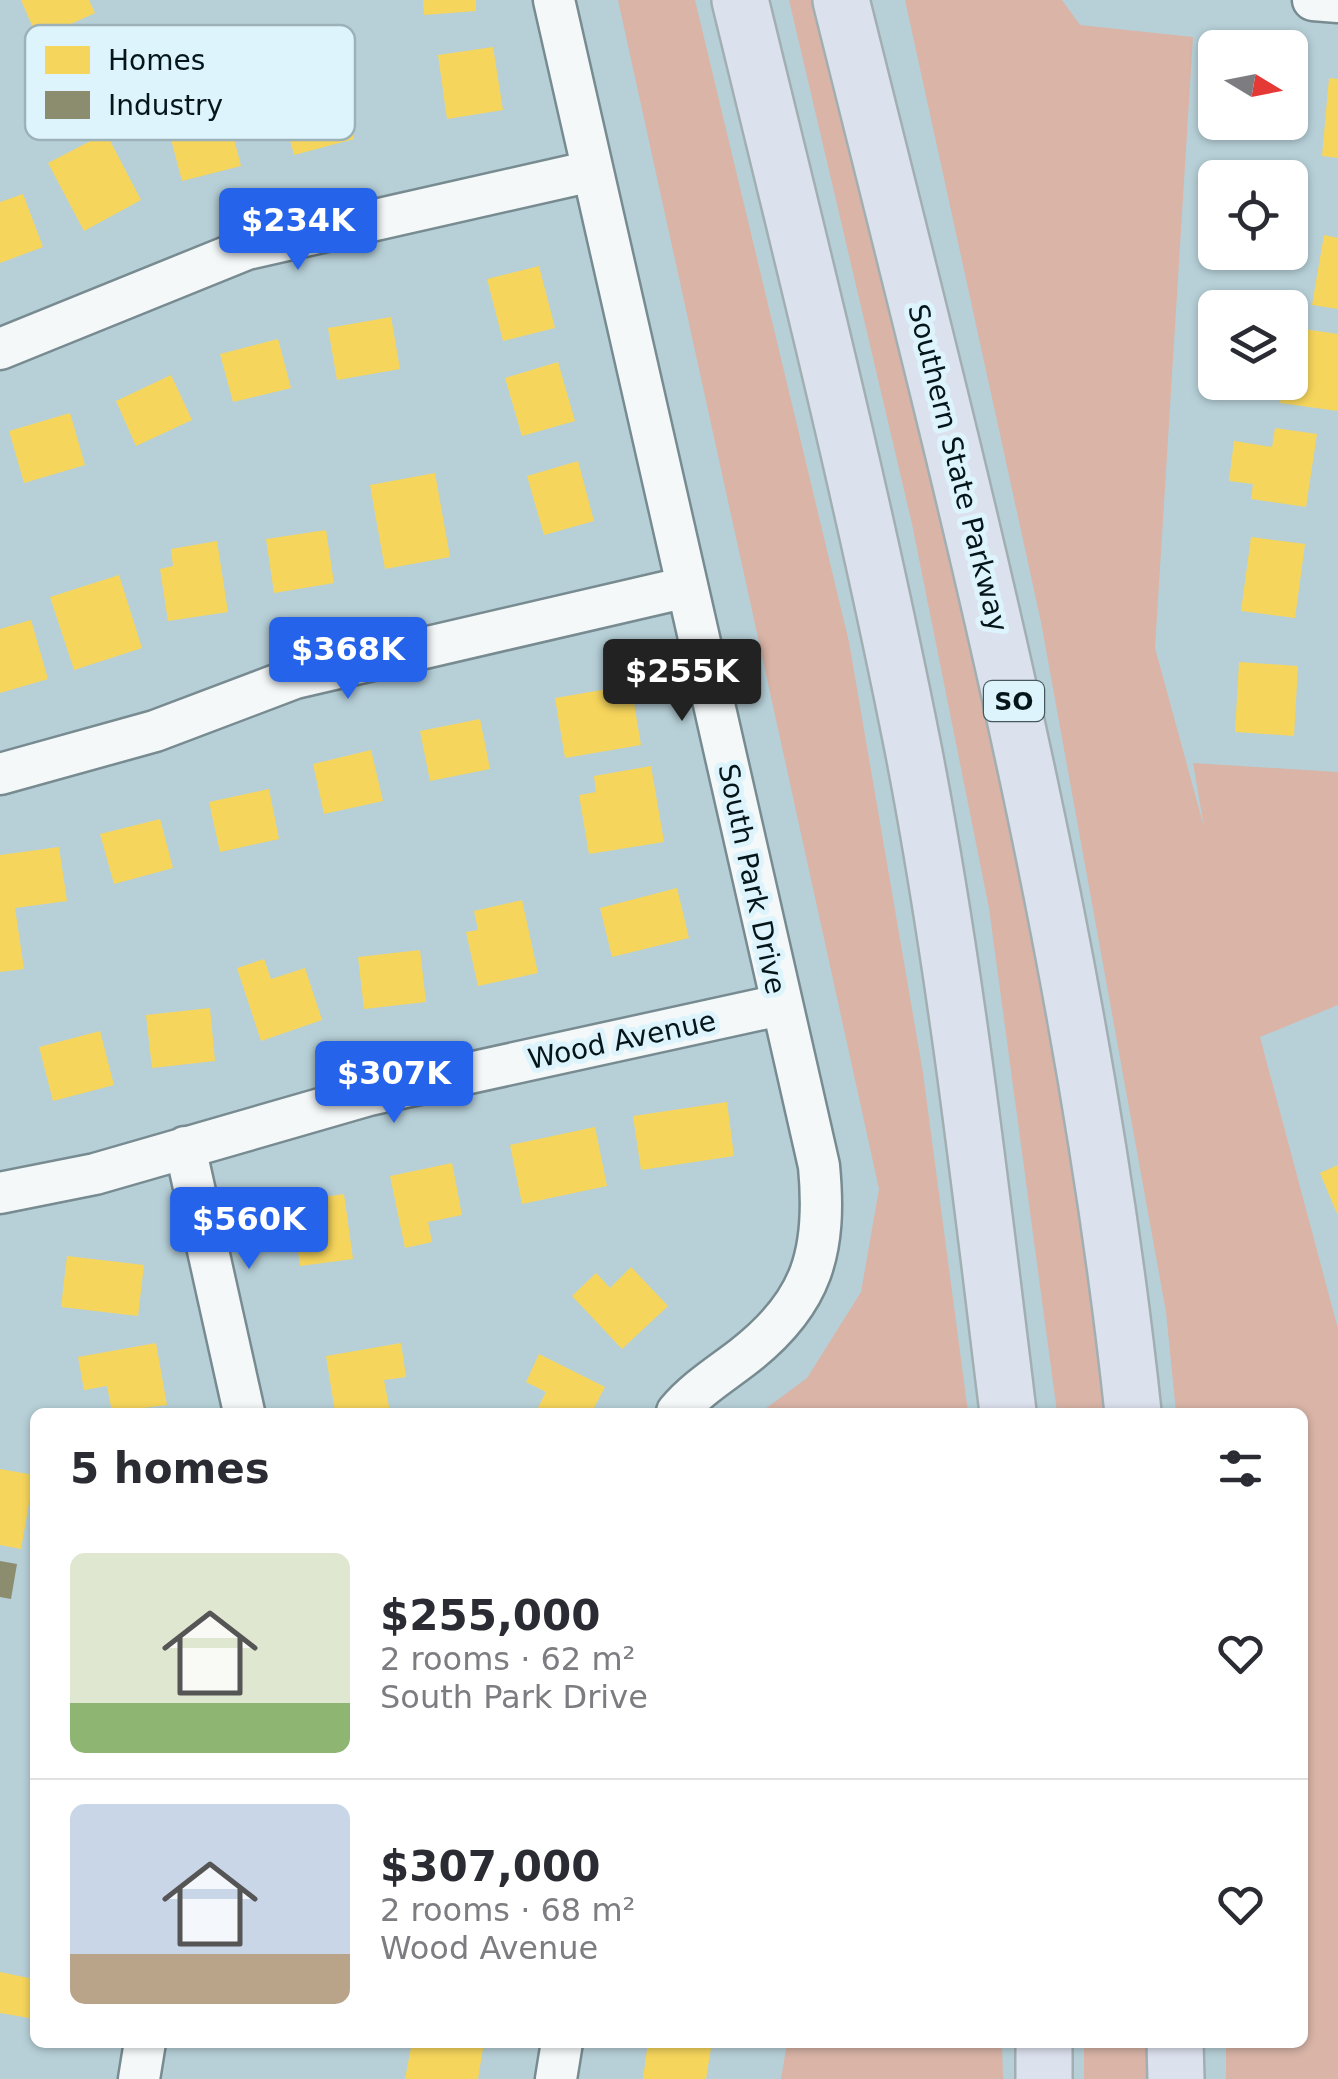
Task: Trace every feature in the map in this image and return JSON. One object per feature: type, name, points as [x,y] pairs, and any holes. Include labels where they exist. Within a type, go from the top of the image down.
[{"type":"highway","points":[[740,0],[834,386],[914,754],[968,1079],[1008,1408]]},
{"type":"highway","name":"Southern State Parkway","points":[[841,0],[1003,649],[1065,947],[1123,1318],[1133,1408]]},
{"type":"highway","points":[[1044,2048],[1044,2079]]},
{"type":"highway","points":[[1176,2048],[1176,2079]]},
{"type":"street","name":"South Park Drive","points":[[554,0],[819,1166],[823,1213],[816,1259],[806,1289],[790,1314],[683,1408]]},
{"type":"street","points":[[1313,0],[1338,2]]},
{"type":"street","points":[[0,349],[247,249],[592,170]]},
{"type":"street","points":[[0,774],[155,731],[295,678],[687,586]]},
{"type":"street","name":"Wood Avenue","points":[[0,1193],[95,1174],[369,1095],[780,1005]]},
{"type":"street","points":[[185,1147],[243,1408]]},
{"type":"street","points":[[139,2079],[144,2048]]},
{"type":"street","points":[[556,2079],[561,2048]]},
{"type":"shaded area","points":[[618,0],[695,0],[849,642],[923,1073],[967,1408],[766,1408],[807,1378],[861,1292],[879,1189]]},
{"type":"shaded area","points":[[789,0],[816,0],[981,678],[1052,1031],[1107,1408],[1056,1408],[989,908],[912,524]]},
{"type":"shaded area","points":[[905,0],[1062,0],[1080,25],[1193,37],[1155,648],[1204,827],[1193,763],[1338,772],[1338,1005],[1260,1037],[1338,1329],[1338,2079],[1226,2079],[1226,2048],[1308,2048],[1308,1408],[1176,1408],[1166,1312],[1041,622]]},
{"type":"shaded area","points":[[786,2048],[1002,2048],[1003,2079],[781,2079]]},
{"type":"shaded area","points":[[1084,2048],[1152,2048],[1153,2079],[1084,2079]]},
{"type":"building: Homes","points":[[21,0],[89,0],[95,13],[69,25],[32,25]]},
{"type":"building: Homes","points":[[423,0],[476,0],[476,11],[424,15]]},
{"type":"building: Homes","points":[[493,47],[503,110],[447,119],[438,55]]},
{"type":"building: Homes","points":[[1329,78],[1338,79],[1338,158],[1322,156]]},
{"type":"building: Homes","points":[[92,140],[110,140],[141,200],[84,231],[48,163]]},
{"type":"building: Homes","points":[[171,140],[234,140],[241,166],[182,181]]},
{"type":"building: Homes","points":[[290,140],[350,140],[294,155]]},
{"type":"building: Homes","points":[[23,194],[43,247],[0,263],[0,202]]},
{"type":"building: Homes","points":[[1324,235],[1338,238],[1338,309],[1312,305]]},
{"type":"building: Homes","points":[[539,266],[555,328],[503,341],[487,279]]},
{"type":"building: Homes","points":[[391,317],[400,369],[337,380],[328,328]]},
{"type":"building: Homes","points":[[1308,330],[1338,334],[1338,411],[1280,403],[1308,400]]},
{"type":"building: Homes","points":[[278,339],[291,388],[233,402],[220,354]]},
{"type":"building: Homes","points":[[558,362],[575,421],[522,436],[505,378]]},
{"type":"building: Homes","points":[[171,375],[192,420],[136,446],[116,401]]},
{"type":"building: Homes","points":[[70,413],[85,465],[24,483],[9,431]]},
{"type":"building: Homes","points":[[1275,428],[1317,434],[1306,507],[1251,499],[1253,484],[1229,481],[1234,441],[1272,447]]},
{"type":"building: Homes","points":[[578,461],[594,521],[544,535],[527,476]]},
{"type":"building: Homes","points":[[435,473],[450,557],[385,569],[370,485]]},
{"type":"building: Homes","points":[[326,530],[334,583],[274,593],[266,539]]},
{"type":"building: Homes","points":[[1251,537],[1305,544],[1295,618],[1241,611]]},
{"type":"building: Homes","points":[[217,541],[228,612],[168,621],[160,569],[173,566],[171,549]]},
{"type":"building: Homes","points":[[119,575],[142,648],[74,670],[50,597]]},
{"type":"building: Homes","points":[[31,620],[48,679],[0,693],[0,629]]},
{"type":"building: Homes","points":[[1239,662],[1298,666],[1294,736],[1235,732]]},
{"type":"building: Homes","points":[[631,685],[641,745],[565,758],[555,698]]},
{"type":"building: Homes","points":[[480,719],[490,769],[430,781],[420,731]]},
{"type":"building: Homes","points":[[371,750],[383,801],[324,814],[313,764]]},
{"type":"building: Homes","points":[[651,766],[664,842],[589,854],[579,795],[596,792],[594,776]]},
{"type":"building: Homes","points":[[269,789],[279,839],[220,852],[209,802]]},
{"type":"building: Homes","points":[[160,819],[173,868],[114,884],[100,834]]},
{"type":"building: Homes","points":[[59,847],[67,901],[15,908],[24,969],[0,972],[0,855]]},
{"type":"building: Homes","points":[[677,888],[689,938],[612,957],[600,908]]},
{"type":"building: Homes","points":[[522,900],[538,973],[478,986],[466,932],[478,930],[474,911]]},
{"type":"building: Homes","points":[[420,950],[426,1002],[364,1009],[358,957]]},
{"type":"building: Homes","points":[[264,959],[271,979],[305,968],[322,1020],[261,1041],[237,968]]},
{"type":"building: Homes","points":[[210,1008],[215,1061],[152,1068],[146,1015]]},
{"type":"building: Homes","points":[[100,1031],[114,1085],[53,1101],[39,1047]]},
{"type":"building: Homes","points":[[727,1102],[734,1156],[641,1170],[633,1116]]},
{"type":"building: Homes","points":[[595,1127],[607,1186],[522,1204],[510,1145]]},
{"type":"building: Homes","points":[[452,1163],[462,1215],[428,1222],[432,1242],[405,1248],[390,1176]]},
{"type":"building: Homes","points":[[1338,1165],[1338,1216],[1320,1173]]},
{"type":"building: Homes","points":[[344,1194],[353,1259],[300,1266],[291,1202]]},
{"type":"building: Homes","points":[[67,1256],[144,1265],[138,1316],[61,1307]]},
{"type":"building: Homes","points":[[631,1267],[668,1306],[622,1349],[572,1296],[596,1273],[610,1288]]},
{"type":"building: Homes","points":[[156,1343],[167,1405],[111,1408],[107,1386],[84,1390],[78,1357]]},
{"type":"building: Homes","points":[[401,1343],[406,1377],[384,1380],[389,1408],[334,1408],[326,1356]]},
{"type":"building: Homes","points":[[539,1354],[605,1387],[594,1408],[538,1408],[546,1392],[526,1382]]},
{"type":"building: Homes","points":[[0,1469],[30,1474],[21,1549],[0,1545]]},
{"type":"building: Homes","points":[[0,1972],[29,1978],[30,1972],[30,2018],[0,2013]]},
{"type":"building: Homes","points":[[411,2048],[483,2048],[478,2079],[405,2079]]},
{"type":"building: Homes","points":[[647,2048],[711,2048],[706,2079],[643,2079]]},
{"type":"building: Industry","points":[[0,1561],[17,1564],[11,1599],[0,1597]]}]
